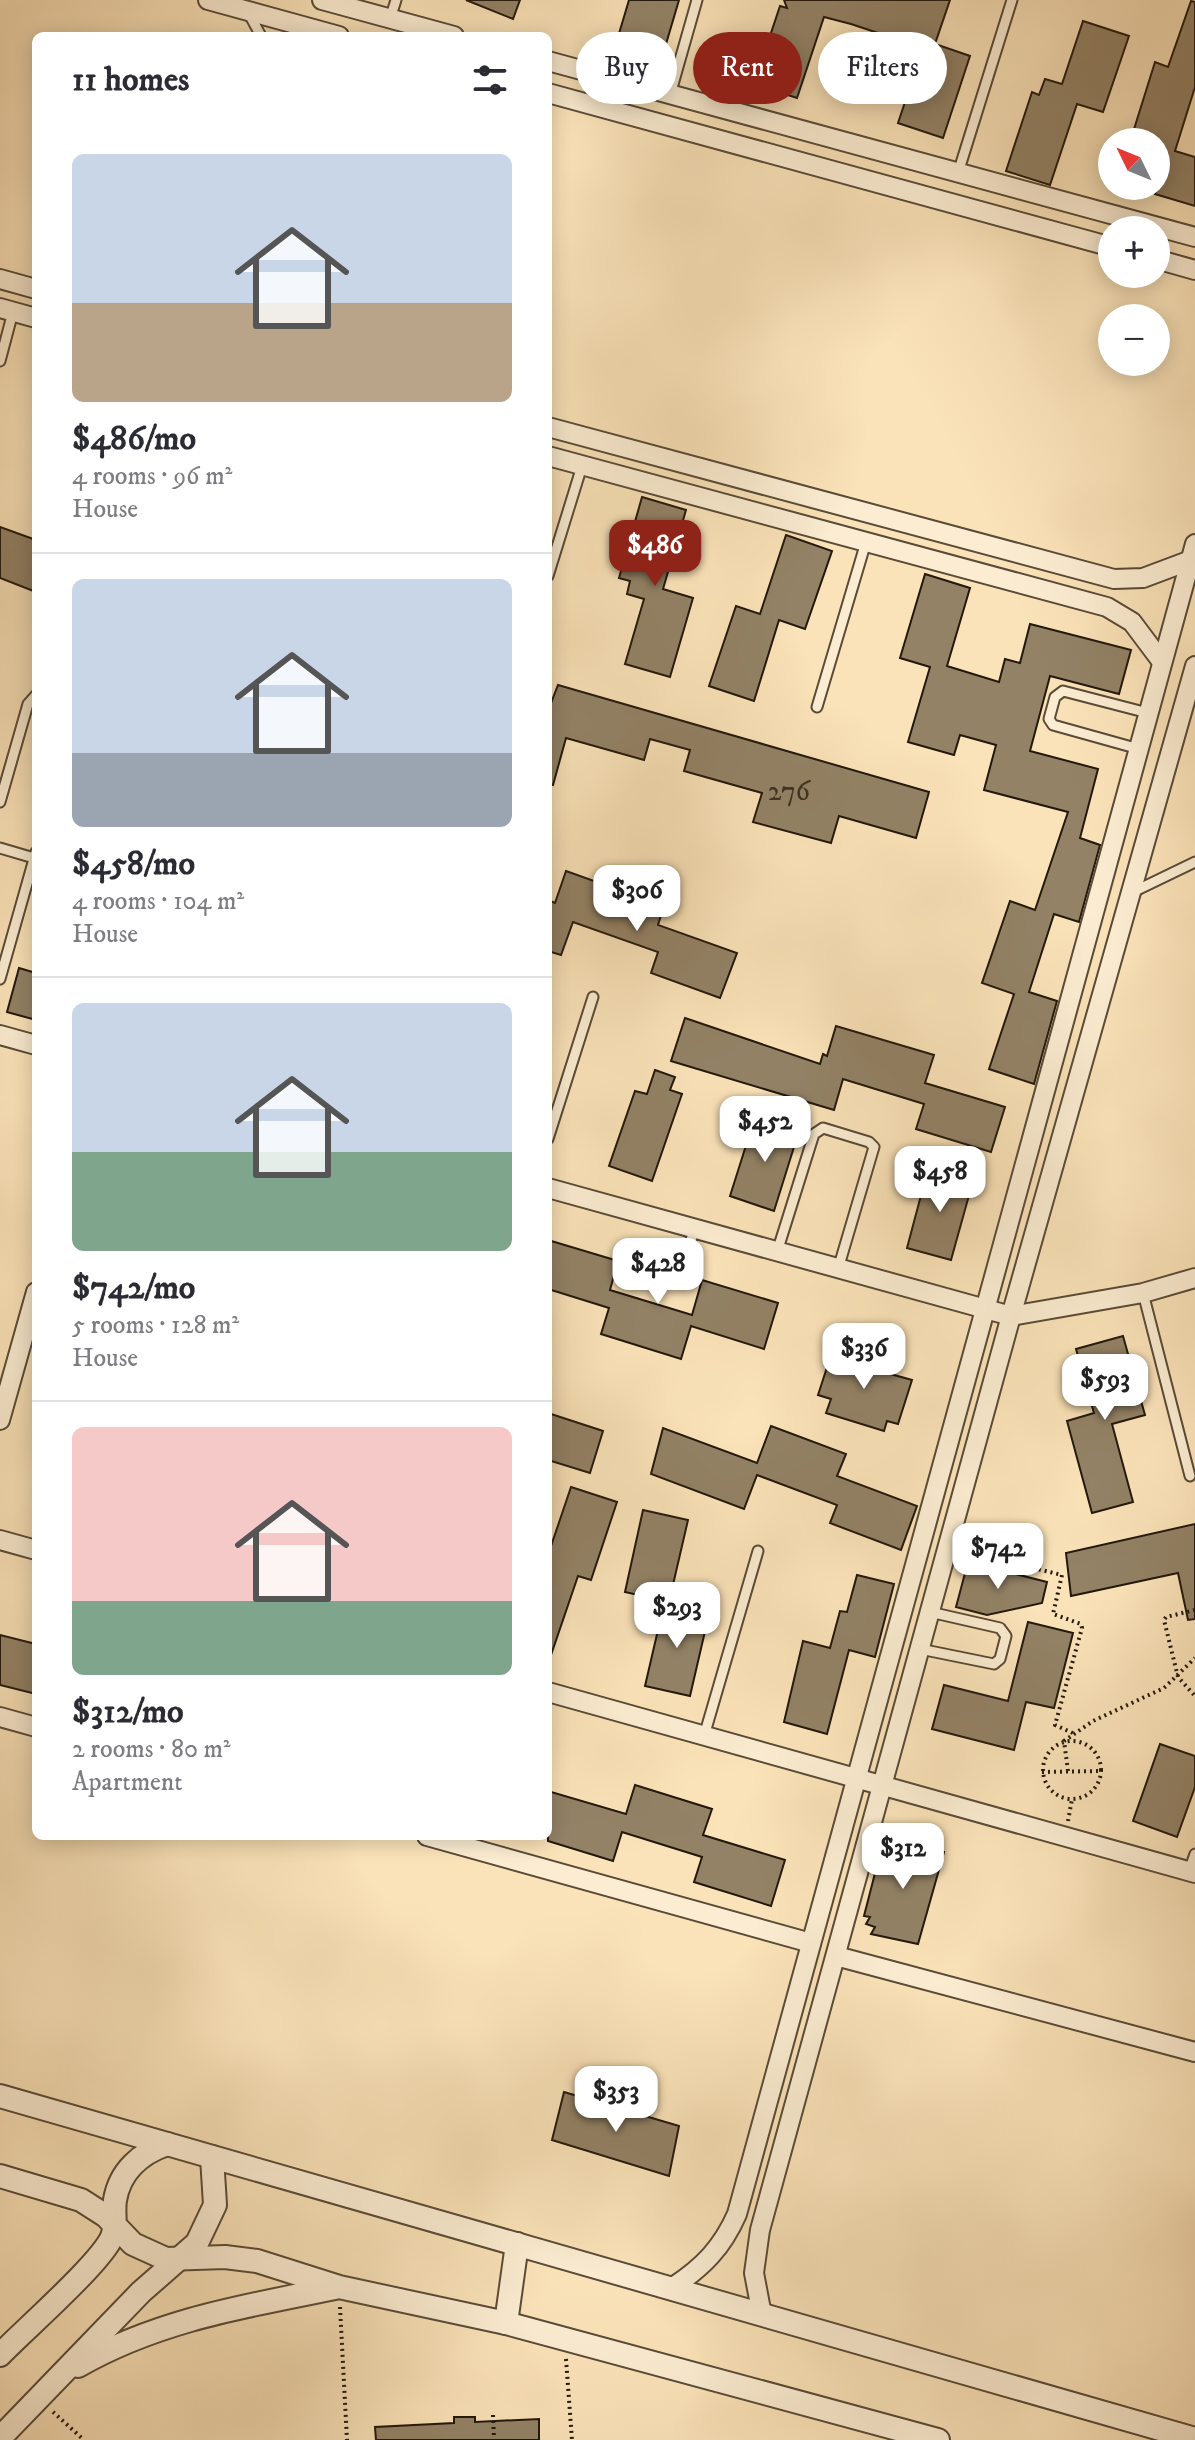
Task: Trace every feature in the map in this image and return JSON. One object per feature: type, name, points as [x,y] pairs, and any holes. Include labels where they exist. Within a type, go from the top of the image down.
[{"type":"street","points":[[208,0],[324,32]]},
{"type":"street","points":[[322,0],[439,32]]},
{"type":"street","points":[[552,62],[576,69]]},
{"type":"street","points":[[552,94],[1098,243]]},
{"type":"street","points":[[677,97],[1195,237]]},
{"type":"street","points":[[1170,263],[1195,270]]},
{"type":"street","points":[[0,279],[32,288]]},
{"type":"street","points":[[7,310],[32,317]]},
{"type":"street","points":[[552,428],[1114,579],[1143,578],[1193,552]]},
{"type":"street","points":[[552,457],[1107,607],[1132,622],[1162,662]]},
{"type":"street","points":[[673,2287],[704,2267],[717,2251],[737,2214],[1193,552]]},
{"type":"street","points":[[762,2315],[755,2294],[757,2241],[1011,1316],[1195,666]]},
{"type":"street","points":[[0,1035],[32,1044]]},
{"type":"street","points":[[552,1189],[1011,1316],[1143,1293],[1195,1278]]},
{"type":"street","points":[[0,1420],[32,1306]]},
{"type":"street","points":[[0,1540],[32,1549]]},
{"type":"street","points":[[552,1693],[1193,1866]]},
{"type":"street","points":[[0,1717],[32,1726]]},
{"type":"street","points":[[441,1840],[811,1943]]},
{"type":"street","points":[[836,1956],[1195,2052]]},
{"type":"street","points":[[0,2096],[1195,2439]]},
{"type":"street","points":[[0,2355],[102,2251],[116,2225],[115,2200],[123,2177],[142,2156],[167,2144]]},
{"type":"street","points":[[0,2438],[152,2282],[197,2243],[213,2213],[217,2189],[212,2157]]},
{"type":"street","points":[[0,2176],[81,2200],[116,2225],[143,2251],[178,2261],[241,2258],[339,2287],[506,2323],[938,2440]]},
{"type":"street","points":[[506,2323],[517,2244]]},
{"type":"street","points":[[60,2376],[125,2342],[194,2317],[339,2287]]},
{"type":"lane","points":[[390,19],[396,0]]},
{"type":"lane","points":[[677,70],[697,0]]},
{"type":"lane","points":[[958,173],[1012,0]]},
{"type":"lane","points":[[247,11],[259,32]]},
{"type":"lane","points":[[0,361],[7,310]]},
{"type":"lane","points":[[552,563],[582,466]]},
{"type":"lane","points":[[817,707],[866,542]]},
{"type":"lane","points":[[1139,749],[1053,725],[1049,719],[1055,697],[1063,691],[1148,713]]},
{"type":"lane","points":[[0,802],[28,704],[32,700]]},
{"type":"lane","points":[[0,848],[32,854]]},
{"type":"lane","points":[[1130,894],[1195,862]]},
{"type":"lane","points":[[0,979],[32,866]]},
{"type":"lane","points":[[552,1126],[593,997]]},
{"type":"lane","points":[[777,1252],[814,1134],[823,1128],[869,1142],[874,1147],[838,1269]]},
{"type":"lane","points":[[684,1267],[694,1229]]},
{"type":"lane","points":[[1143,1293],[1190,1476]]},
{"type":"lane","points":[[704,1736],[758,1551]]},
{"type":"lane","points":[[920,1649],[994,1664],[1000,1659],[1006,1636],[1000,1628],[930,1612]]},
{"type":"path","points":[[948,1547],[1062,1575],[1053,1614],[1081,1624],[1082,1628],[1055,1725],[1075,1734]]},
{"type":"path","points":[[1195,1610],[1164,1618],[1178,1677],[1195,1696]]},
{"type":"path","points":[[1064,1741],[1073,1740],[1091,1746],[1097,1753],[1102,1771],[1089,1794],[1072,1799],[1055,1794],[1042,1772],[1046,1756],[1064,1741],[1112,1712],[1149,1698],[1178,1677],[1195,1658]]},
{"type":"path","points":[[1064,1741],[1068,1771]]},
{"type":"path","points":[[1042,1772],[1102,1771]]},
{"type":"path","points":[[339,2287],[347,2440]]},
{"type":"path","points":[[565,2339],[572,2440]]},
{"type":"path","points":[[38,2399],[84,2440]]},
{"type":"path","points":[[493,2415],[494,2440]]},
{"type":"building","points":[[466,0],[520,0],[513,19]]},
{"type":"building","points":[[629,0],[679,0],[670,32],[619,32]]},
{"type":"building","points":[[784,0],[950,0],[939,32],[875,32],[824,17],[802,83],[802,32],[771,32],[780,6],[787,8]]},
{"type":"building","points":[[1191,1],[1195,2],[1195,87],[1175,151],[1195,157],[1195,206],[1170,198],[1170,128],[1134,128],[1155,62],[1168,67]]},
{"type":"building","points":[[1083,21],[1129,36],[1103,112],[1077,104],[1050,185],[1006,171],[1032,92],[1039,95],[1045,79],[1062,84]]},
{"type":"building","points":[[947,48],[970,56],[943,138],[898,123],[904,104],[947,104]]},
{"type":"building","points":[[642,497],[686,510],[663,589],[693,598],[670,677],[625,664],[644,599],[627,594],[630,581],[619,578]]},
{"type":"building","points":[[0,527],[32,539],[32,590],[0,578]]},
{"type":"building","points":[[786,535],[832,551],[805,629],[779,620],[754,701],[709,686],[736,606],[760,614]]},
{"type":"building","points":[[925,574],[970,588],[947,666],[999,682],[1005,659],[1020,663],[1030,624],[1131,650],[1119,694],[1050,676],[1030,751],[1098,769],[1080,838],[1100,845],[1079,922],[1054,914],[1029,992],[1057,1001],[1034,1084],[989,1069],[1014,994],[982,983],[1010,901],[1035,910],[1068,812],[984,790],[996,745],[960,735],[954,755],[908,742],[930,667],[900,658]]},
{"type":"building","points":[[558,685],[929,792],[916,838],[839,816],[831,843],[753,822],[762,793],[684,771],[690,750],[650,739],[644,760],[566,738],[552,785],[552,701]]},
{"type":"building","points":[[566,871],[664,906],[658,925],[737,953],[720,998],[651,973],[658,952],[573,922],[561,955],[552,952],[552,902],[555,903]]},
{"type":"building","points":[[19,968],[32,972],[32,1019],[7,1012]]},
{"type":"building","points":[[685,1018],[820,1064],[823,1054],[827,1056],[836,1026],[934,1055],[925,1083],[1005,1107],[991,1152],[916,1129],[924,1104],[843,1079],[834,1110],[671,1061]]},
{"type":"building","points":[[655,1070],[675,1077],[670,1090],[682,1094],[652,1181],[609,1166],[635,1091],[647,1094]]},
{"type":"building","points":[[755,1117],[799,1131],[774,1211],[730,1196]]},
{"type":"building","points":[[928,1169],[973,1181],[951,1260],[907,1248]]},
{"type":"building","points":[[552,1241],[618,1261],[610,1290],[692,1315],[702,1280],[778,1303],[764,1349],[691,1326],[681,1359],[601,1334],[609,1308],[552,1290]]},
{"type":"building","points":[[1123,1336],[1145,1415],[1112,1424],[1133,1502],[1092,1513],[1067,1421],[1094,1413],[1076,1349]]},
{"type":"building","points":[[856,1351],[890,1362],[887,1373],[912,1380],[898,1424],[887,1421],[884,1431],[826,1413],[831,1399],[818,1395],[831,1355],[853,1362]]},
{"type":"building","points":[[552,1414],[603,1431],[590,1473],[552,1461]]},
{"type":"building","points":[[771,1426],[846,1454],[837,1476],[917,1506],[901,1550],[830,1523],[837,1505],[757,1475],[744,1509],[651,1474],[663,1428],[757,1463]]},
{"type":"building","points":[[571,1487],[617,1502],[591,1580],[578,1576],[552,1652],[552,1543]]},
{"type":"building","points":[[643,1510],[688,1520],[669,1602],[625,1592]]},
{"type":"building","points":[[1195,1524],[1195,1619],[1188,1620],[1178,1573],[1071,1596],[1066,1553]]},
{"type":"building","points":[[968,1562],[1047,1582],[1042,1603],[987,1615],[956,1607]]},
{"type":"building","points":[[857,1575],[894,1584],[875,1657],[849,1650],[827,1734],[784,1722],[803,1641],[830,1648],[840,1611],[847,1612]]},
{"type":"building","points":[[664,1604],[709,1614],[690,1696],[645,1686]]},
{"type":"building","points":[[1028,1622],[1073,1633],[1054,1708],[1026,1702],[1014,1750],[932,1729],[944,1685],[1008,1701]]},
{"type":"building","points":[[0,1635],[32,1643],[32,1693],[0,1685]]},
{"type":"building","points":[[1160,1744],[1195,1756],[1195,1787],[1177,1837],[1133,1821]]},
{"type":"building","points":[[635,1785],[712,1809],[703,1835],[785,1860],[771,1906],[694,1882],[702,1857],[622,1832],[613,1861],[548,1841],[552,1840],[552,1792],[626,1814]]},
{"type":"building","points":[[892,1839],[944,1852],[918,1944],[871,1934],[875,1927],[866,1924],[870,1917],[864,1916],[882,1846],[890,1848]]},
{"type":"building","points":[[564,2092],[679,2126],[669,2176],[552,2140]]},
{"type":"building","points":[[454,2417],[475,2417],[475,2422],[539,2419],[539,2440],[376,2440],[375,2427],[454,2423]]}]
